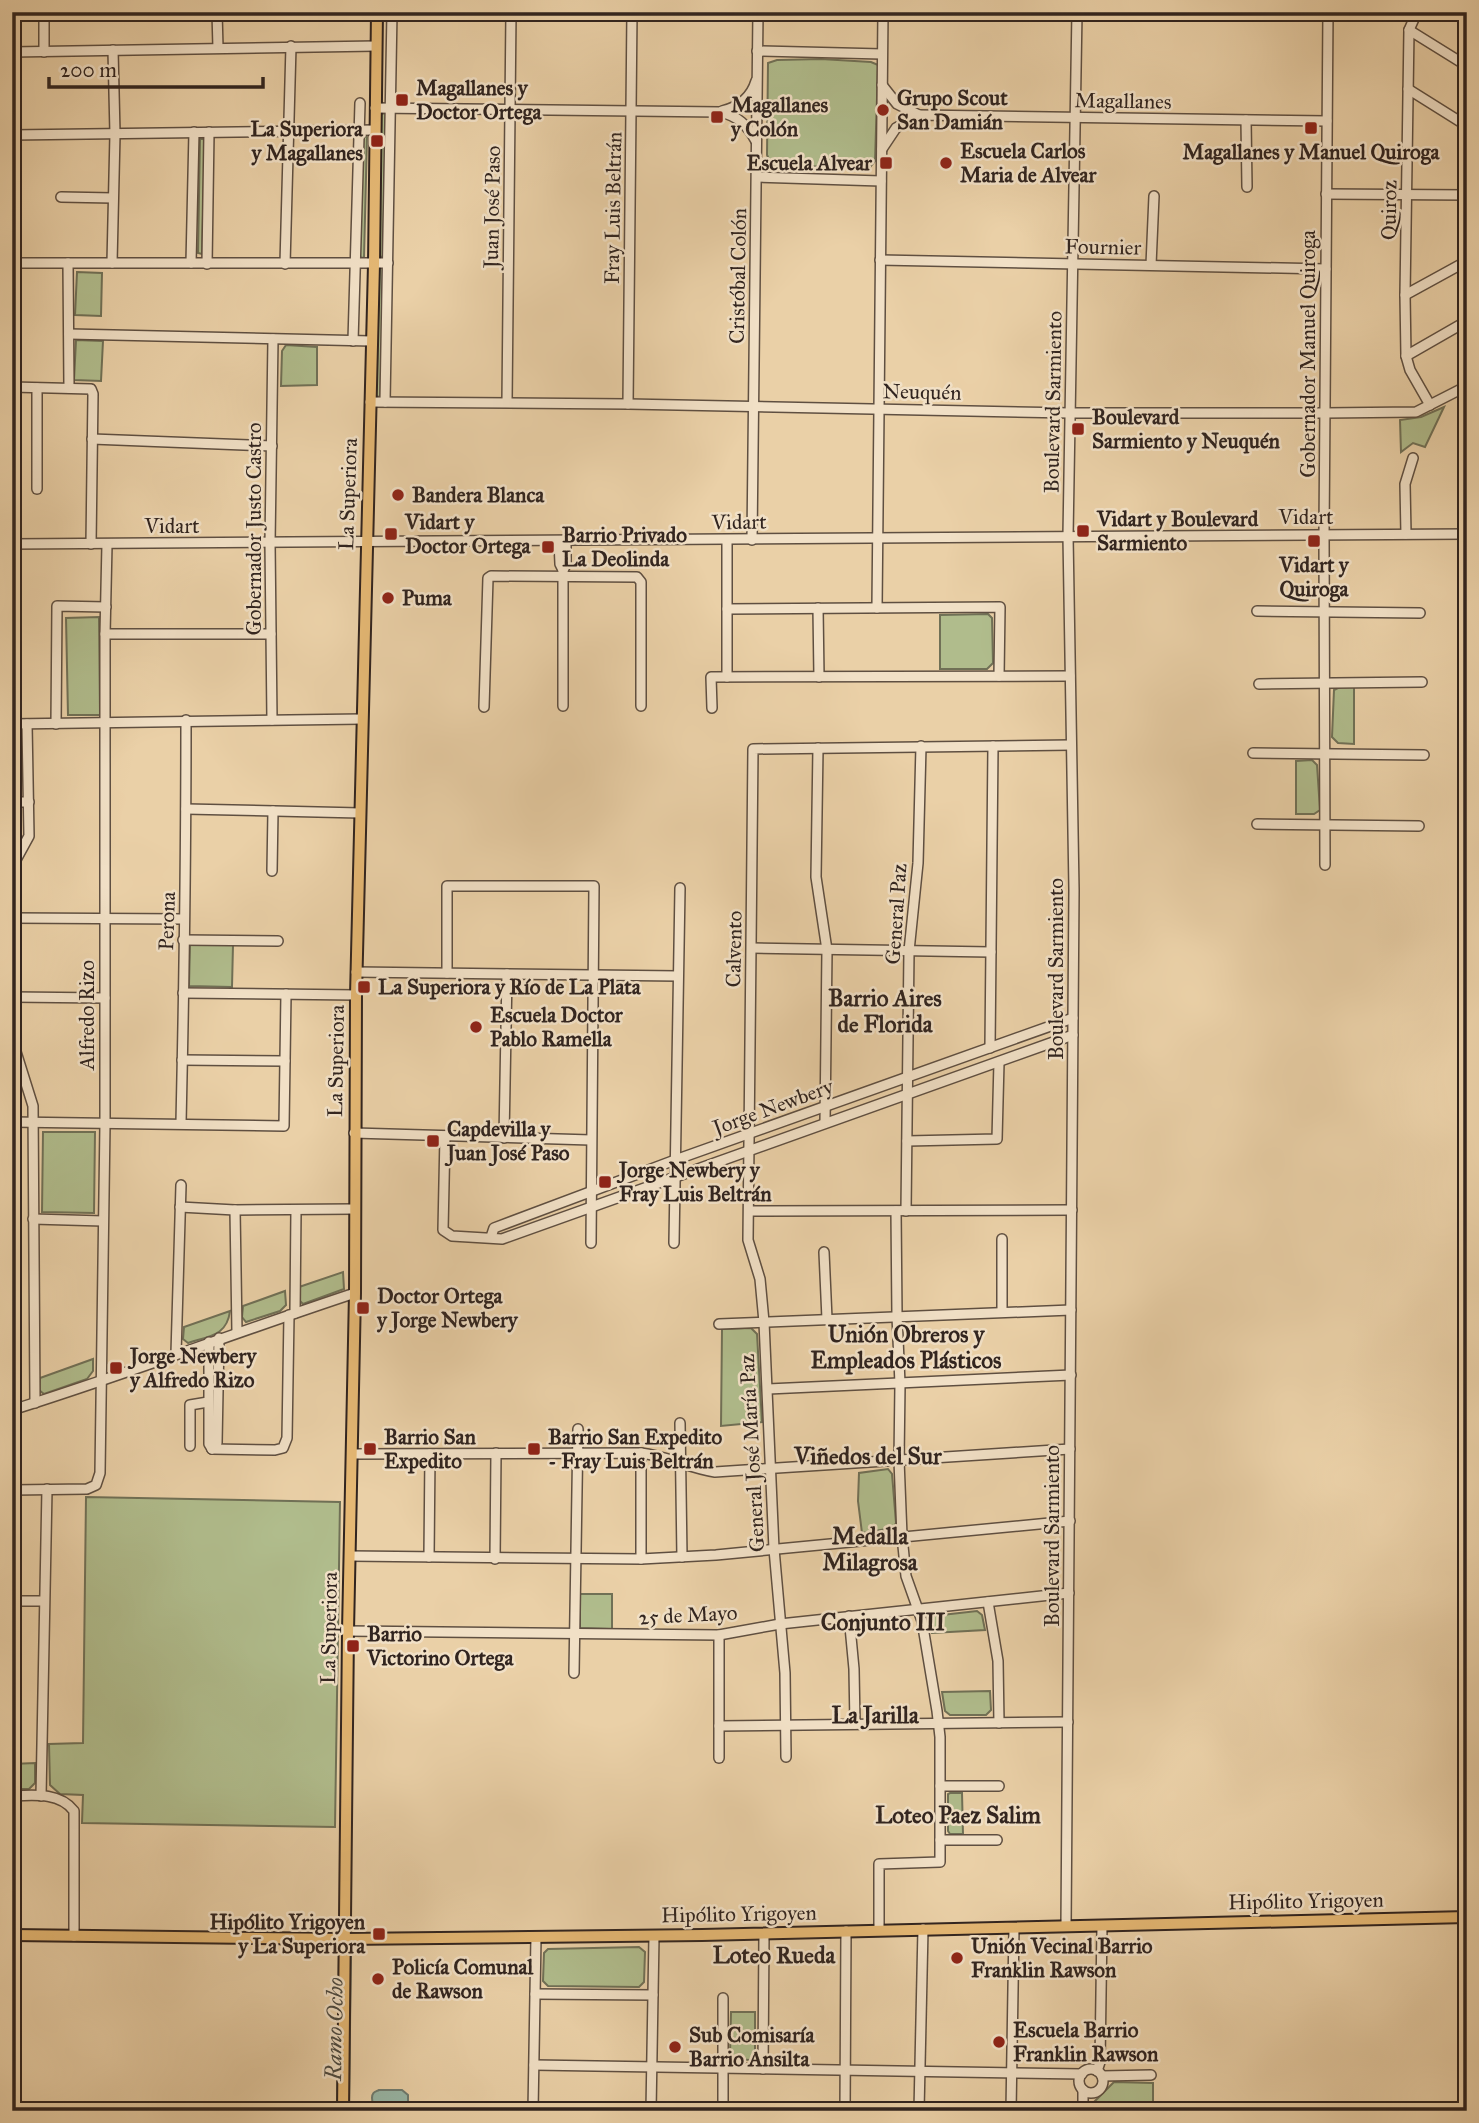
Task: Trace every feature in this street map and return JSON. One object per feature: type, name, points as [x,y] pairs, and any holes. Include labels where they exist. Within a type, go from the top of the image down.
[{"type":"main road","name":"La Superiora","points":[[343,2111],[355,1293],[356,972],[374,264],[377,12]]},
{"type":"main road","name":"Hipólito Yrigoyen","points":[[12,1935],[345,1939],[654,1936],[1467,1917]]},
{"type":"street","points":[[44,12],[44,52]]},
{"type":"street","points":[[218,12],[218,48]]},
{"type":"street","points":[[385,402],[392,12]]},
{"type":"street","name":"Juan José Paso","points":[[507,402],[511,12]]},
{"type":"street","name":"Fray Luis Beltrán","points":[[628,404],[632,12]]},
{"type":"street","name":"Cristóbal Colón","points":[[752,540],[758,12]]},
{"type":"street","points":[[877,608],[883,12]]},
{"type":"street","name":"Boulevard Sarmiento","points":[[1066,1926],[1073,1035],[1068,536],[1077,12]]},
{"type":"street","name":"Gobernador Manuel Quiroga","points":[[1325,865],[1324,535],[1328,12]]},
{"type":"street","name":"Quiroz","points":[[1417,12],[1409,30],[1406,356],[1410,370],[1430,405]]},
{"type":"street","points":[[1409,30],[1467,66]]},
{"type":"street","points":[[285,264],[291,46]]},
{"type":"street","points":[[12,52],[376,46]]},
{"type":"street","points":[[112,263],[115,134],[113,50]]},
{"type":"street","points":[[757,51],[882,54]]},
{"type":"street","points":[[720,112],[739,106],[754,87],[757,76]]},
{"type":"street","points":[[882,85],[897,104],[919,116]]},
{"type":"street","points":[[1408,89],[1467,125]]},
{"type":"street","points":[[353,341],[360,103]]},
{"type":"street","points":[[375,108],[720,112],[731,114],[742,121],[757,144]]},
{"type":"street","points":[[881,150],[896,128],[919,116]]},
{"type":"street","name":"Magallanes","points":[[919,116],[1327,121]]},
{"type":"street","points":[[1246,120],[1247,187]]},
{"type":"street","points":[[12,135],[375,130]]},
{"type":"street","points":[[191,264],[194,132]]},
{"type":"street","points":[[207,264],[209,132]]},
{"type":"street","points":[[757,177],[881,181]]},
{"type":"street","points":[[1326,194],[1467,195]]},
{"type":"street","points":[[1152,265],[1154,196]]},
{"type":"street","points":[[61,197],[113,198]]},
{"type":"street","name":"Fournier","points":[[880,260],[1326,269]]},
{"type":"street","points":[[1405,295],[1467,261]]},
{"type":"street","points":[[12,263],[388,263]]},
{"type":"street","points":[[68,263],[69,388]]},
{"type":"street","points":[[1406,356],[1467,321]]},
{"type":"street","points":[[69,334],[371,341]]},
{"type":"street","name":"Gobernador Justo Castro","points":[[272,720],[270,543],[273,339]]},
{"type":"street","name":"Neuquén","points":[[370,402],[1070,412],[1416,412],[1467,386]]},
{"type":"street","points":[[12,387],[91,389],[91,544]]},
{"type":"street","points":[[37,387],[37,489]]},
{"type":"street","points":[[92,439],[272,446]]},
{"type":"street","points":[[1406,534],[1405,484],[1413,458]]},
{"type":"street","name":"Vidart","points":[[12,544],[1467,534]]},
{"type":"street","points":[[727,540],[727,677]]},
{"type":"street","points":[[563,541],[560,564],[563,573],[564,706]]},
{"type":"street","name":"Alfredo Rizo","points":[[47,1489],[87,1489],[96,1485],[100,1473],[105,1124],[107,544]]},
{"type":"street","points":[[484,707],[488,578],[563,573],[637,577],[641,582],[641,706]]},
{"type":"street","points":[[56,724],[57,606],[106,607]]},
{"type":"street","points":[[727,609],[1000,607],[999,677]]},
{"type":"street","points":[[818,608],[819,677]]},
{"type":"street","points":[[1257,611],[1420,613]]},
{"type":"street","points":[[105,634],[271,634]]},
{"type":"street","points":[[712,708],[711,677],[1070,676]]},
{"type":"street","points":[[1258,684],[1422,682]]},
{"type":"street","points":[[12,724],[362,719]]},
{"type":"street","name":"Perona","points":[[181,1123],[186,720]]},
{"type":"street","points":[[12,867],[29,836],[27,724]]},
{"type":"street","name":"General Paz","points":[[921,746],[918,863],[909,951],[907,1141],[897,1316],[899,1460],[906,1576],[922,1621],[938,1724],[940,1840]]},
{"type":"street","points":[[825,1124],[827,950],[816,877],[818,748],[1071,746]]},
{"type":"street","points":[[989,1048],[993,747]]},
{"type":"street","name":"Calvento","points":[[750,1150],[753,749],[818,748]]},
{"type":"street","points":[[1253,753],[1424,755]]},
{"type":"street","points":[[12,802],[29,802]]},
{"type":"street","points":[[186,809],[360,813]]},
{"type":"street","points":[[272,811],[272,871]]},
{"type":"street","points":[[1257,824],[1419,826]]},
{"type":"street","points":[[446,973],[447,886],[594,886],[591,1243]]},
{"type":"street","points":[[674,1243],[680,888]]},
{"type":"street","points":[[12,918],[183,919]]},
{"type":"street","points":[[183,940],[278,941]]},
{"type":"street","points":[[752,948],[991,953]]},
{"type":"street","points":[[356,972],[678,976]]},
{"type":"street","points":[[504,1138],[507,974]]},
{"type":"street","points":[[183,993],[356,995]]},
{"type":"street","points":[[12,1122],[284,1126],[286,994]]},
{"type":"street","points":[[12,997],[105,998]]},
{"type":"street","name":"Jorge Newbery","points":[[491,1237],[494,1228],[675,1160],[1073,1018]]},
{"type":"street","name":"Jorge Newbery","points":[[445,1136],[443,1230],[452,1236],[502,1238],[1073,1035]]},
{"type":"street","points":[[12,1039],[32,1098],[34,1122],[34,1403]]},
{"type":"street","points":[[182,1060],[285,1061]]},
{"type":"street","points":[[907,1141],[997,1139],[999,1062]]},
{"type":"street","points":[[354,1133],[591,1140]]},
{"type":"street","name":"General José María Paz","points":[[750,1150],[748,1240],[760,1279],[764,1322],[769,1469],[785,1673],[786,1757]]},
{"type":"street","points":[[176,1354],[181,1185]]},
{"type":"street","points":[[180,1208],[354,1209]]},
{"type":"street","points":[[236,1210],[237,1332]]},
{"type":"street","points":[[212,1449],[275,1450],[283,1448],[287,1438],[296,1210]]},
{"type":"street","points":[[749,1211],[1072,1210]]},
{"type":"street","points":[[33,1219],[103,1221]]},
{"type":"street","points":[[1002,1239],[1002,1311]]},
{"type":"street","points":[[824,1252],[827,1319]]},
{"type":"street","points":[[12,1410],[101,1382],[237,1332],[355,1293]]},
{"type":"street","points":[[719,1324],[1071,1310]]},
{"type":"street","points":[[212,1449],[217,1443],[219,1339]]},
{"type":"street","points":[[209,1342],[209,1444],[212,1449]]},
{"type":"street","points":[[768,1389],[1071,1376]]},
{"type":"street","points":[[190,1446],[190,1405],[208,1402]]},
{"type":"street","points":[[680,1423],[682,1557]]},
{"type":"street","points":[[574,1673],[578,1429]]},
{"type":"street","points":[[352,1454],[641,1453],[661,1455],[715,1472],[1070,1449]]},
{"type":"street","points":[[641,1453],[641,1559]]},
{"type":"street","points":[[429,1557],[430,1454]]},
{"type":"street","points":[[495,1559],[496,1454]]},
{"type":"street","points":[[13,1490],[47,1489],[41,1796]]},
{"type":"street","points":[[350,1556],[641,1559],[716,1555],[1070,1521]]},
{"type":"street","name":"25 de Mayo","points":[[348,1631],[719,1635],[780,1624],[1069,1593]]},
{"type":"street","points":[[12,1601],[44,1601]]},
{"type":"street","points":[[988,1602],[998,1661],[999,1723]]},
{"type":"street","points":[[849,1616],[855,1724]]},
{"type":"street","points":[[719,1635],[719,1758]]},
{"type":"street","points":[[719,1726],[1068,1722]]},
{"type":"street","points":[[940,1786],[999,1786]]},
{"type":"street","points":[[12,1796],[41,1796],[68,1804],[74,1811],[75,1936]]},
{"type":"street","points":[[879,1930],[879,1864],[940,1863],[940,1840],[997,1840]]},
{"type":"street","points":[[1083,2090],[1092,2092],[1100,2089],[1102,2085],[1099,2073],[1102,1926]]},
{"type":"street","points":[[1011,2111],[1014,1928]]},
{"type":"street","points":[[919,2111],[923,1929]]},
{"type":"street","points":[[845,2111],[846,1931]]},
{"type":"street","points":[[763,2069],[764,1934]]},
{"type":"street","points":[[651,2111],[654,1936]]},
{"type":"street","points":[[533,2111],[536,1937]]},
{"type":"street","points":[[535,1994],[653,1995]]},
{"type":"street","points":[[723,1998],[723,2111]]},
{"type":"street","points":[[534,2065],[1082,2074],[1091,2069],[1099,2073],[1151,2075]]},
{"type":"street","points":[[1082,2074],[1080,2081],[1083,2111]]},
{"type":"green space","points":[[777,60],[871,62],[878,65],[875,161],[870,167],[772,166],[767,155],[768,63]]},
{"type":"green space","points":[[386,113],[383,257],[377,256],[380,114]]},
{"type":"green space","points":[[362,136],[367,137],[364,258],[358,257]]},
{"type":"green space","points":[[200,139],[205,139],[202,254],[198,253]]},
{"type":"green space","points":[[378,267],[385,267],[380,397],[375,396]]},
{"type":"green space","points":[[77,272],[102,273],[101,316],[75,315]]},
{"type":"green space","points":[[76,340],[103,341],[101,381],[74,380]]},
{"type":"green space","points":[[286,345],[317,347],[317,385],[281,386],[282,351]]},
{"type":"green space","points":[[1444,407],[1425,447],[1413,443],[1401,452],[1400,420],[1421,417]]},
{"type":"green space","points":[[988,614],[992,618],[993,663],[987,669],[940,669],[940,615]]},
{"type":"green space","points":[[99,617],[100,715],[68,715],[66,618]]},
{"type":"green space","points":[[1354,687],[1354,744],[1338,743],[1332,737],[1334,690]]},
{"type":"green space","points":[[1312,760],[1317,765],[1320,810],[1314,814],[1296,814],[1296,761]]},
{"type":"green space","points":[[190,944],[233,945],[232,987],[189,986]]},
{"type":"green space","points":[[43,1132],[95,1132],[94,1213],[42,1212]]},
{"type":"green space","points":[[343,1272],[344,1289],[303,1304],[299,1300],[299,1287]]},
{"type":"green space","points":[[285,1291],[286,1305],[280,1311],[246,1322],[242,1317],[243,1306]]},
{"type":"green space","points":[[230,1311],[225,1326],[216,1334],[188,1343],[183,1339],[184,1327]]},
{"type":"green space","points":[[751,1328],[757,1334],[762,1422],[721,1426],[722,1329]]},
{"type":"green space","points":[[93,1359],[93,1371],[87,1379],[44,1394],[39,1390],[40,1378]]},
{"type":"green space","points":[[888,1469],[892,1474],[896,1523],[893,1528],[862,1533],[858,1501],[859,1473]]},
{"type":"green space","points":[[86,1497],[340,1502],[335,1827],[82,1823],[83,1795],[60,1794],[50,1785],[49,1744],[83,1743]]},
{"type":"green space","points":[[580,1594],[612,1594],[612,1629],[580,1628]]},
{"type":"green space","points":[[977,1611],[982,1615],[985,1630],[932,1633],[929,1621],[933,1616]]},
{"type":"green space","points":[[990,1691],[991,1710],[986,1715],[950,1715],[945,1711],[942,1692]]},
{"type":"green space","points":[[35,1763],[35,1783],[29,1789],[12,1789],[12,1764]]},
{"type":"green space","points":[[950,1793],[962,1793],[963,1834],[950,1834],[948,1831]]},
{"type":"green space","points":[[639,1947],[645,1952],[644,1982],[639,1987],[548,1986],[543,1981],[544,1953],[548,1949]]},
{"type":"green space","points":[[731,2012],[755,2012],[755,2055],[750,2060],[735,2059],[730,2055]]},
{"type":"green space","points":[[1114,2082],[1153,2083],[1153,2111],[1092,2111],[1093,2103]]},
{"type":"shaded area","points":[[379,2090],[402,2090],[408,2095],[408,2101],[402,2106],[379,2106],[372,2098],[373,2093]]},
{"type":"waterway","name":"Ramo Ocho","points":[[349,2111],[351,1947]]},
{"type":"waterway","points":[[337,2111],[339,1948]]},
{"type":"place","name":"Magallanes y Doctor Ortega","points":[[402,100]]},
{"type":"place","name":"Grupo Scout San Damián","points":[[883,110]]},
{"type":"place","name":"Magallanes y Colón","points":[[717,117]]},
{"type":"place","name":"Magallanes y Manuel Quiroga","points":[[1311,128]]},
{"type":"place","name":"La Superiora y Magallanes","points":[[377,141]]},
{"type":"place","name":"Escuela Alvear","points":[[886,163]]},
{"type":"place","name":"Escuela Carlos Maria de Alvear","points":[[946,163]]},
{"type":"place","name":"Boulevard Sarmiento y Neuquén","points":[[1078,429]]},
{"type":"place","name":"Bandera Blanca","points":[[398,495]]},
{"type":"place","name":"Vidart y Boulevard Sarmiento","points":[[1083,531]]},
{"type":"place","name":"Vidart y Doctor Ortega","points":[[391,534]]},
{"type":"place","name":"Vidart y Quiroga","points":[[1314,541]]},
{"type":"place","name":"Barrio Privado La Deolinda","points":[[548,547]]},
{"type":"place","name":"Puma","points":[[388,598]]},
{"type":"place","name":"La Superiora y Río de La Plata","points":[[364,987]]},
{"type":"place","name":"Escuela Doctor Pablo Ramella","points":[[476,1027]]},
{"type":"place","name":"Capdevilla y Juan José Paso","points":[[433,1141]]},
{"type":"place","name":"Jorge Newbery y Fray Luis Beltrán","points":[[605,1182]]},
{"type":"place","name":"Doctor Ortega y Jorge Newbery","points":[[363,1308]]},
{"type":"place","name":"Jorge Newbery y Alfredo Rizo","points":[[116,1368]]},
{"type":"place","name":"Barrio San Expedito","points":[[370,1449]]},
{"type":"place","name":"Barrio San Expedito - Fray Luis Beltrán","points":[[534,1449]]},
{"type":"place","name":"Barrio Victorino Ortega","points":[[353,1646]]},
{"type":"place","name":"Hipólito Yrigoyen y La Superiora","points":[[379,1934]]},
{"type":"place","name":"Unión Vecinal Barrio Franklin Rawson","points":[[957,1958]]},
{"type":"place","name":"Policía Comunal de Rawson","points":[[378,1979]]},
{"type":"place","name":"Escuela Barrio Franklin Rawson","points":[[999,2042]]},
{"type":"place","name":"Sub Comisaría Barrio Ansilta","points":[[675,2047]]},
{"type":"district","name":"Barrio Aires de Florida","points":[[885,1011]]},
{"type":"district","name":"Unión Obreros y Empleados Plásticos","points":[[906,1347]]},
{"type":"district","name":"Viñedos del Sur","points":[[868,1456]]},
{"type":"district","name":"Medalla Milagrosa","points":[[870,1549]]},
{"type":"district","name":"Conjunto III","points":[[883,1622]]},
{"type":"district","name":"La Jarilla","points":[[875,1715]]},
{"type":"district","name":"Loteo Paez Salim","points":[[958,1815]]},
{"type":"district","name":"Loteo Rueda","points":[[774,1955]]}]
